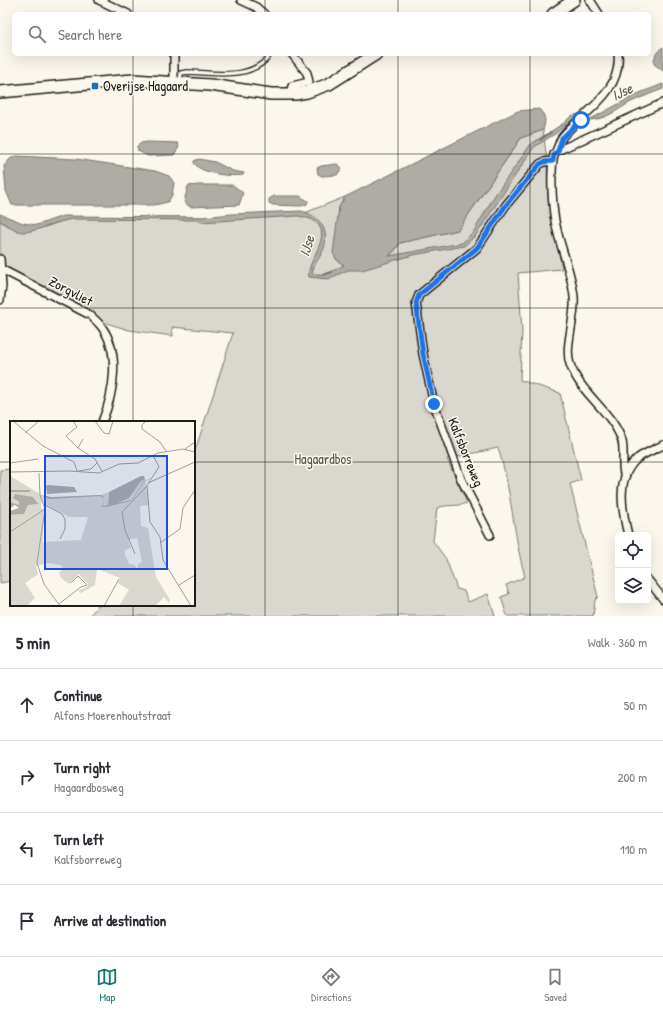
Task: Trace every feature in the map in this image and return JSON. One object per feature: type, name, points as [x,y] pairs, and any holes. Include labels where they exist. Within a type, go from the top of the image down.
[{"type":"main road","points":[[555,12],[574,0]]},
{"type":"main road","points":[[0,92],[133,80],[177,82],[271,94],[290,94],[307,92],[329,84],[373,56]]},
{"type":"street","points":[[99,0],[124,12]]},
{"type":"street","points":[[241,0],[256,7],[262,12]]},
{"type":"street","points":[[590,0],[598,12]]},
{"type":"street","points":[[174,56],[177,82]]},
{"type":"street","points":[[290,94],[292,86],[309,82],[307,73],[294,56]]},
{"type":"street","points":[[558,151],[559,142],[563,135],[592,110],[606,94],[616,76],[619,63],[618,56]]},
{"type":"street","points":[[625,477],[623,471],[622,439],[612,422],[576,378],[569,362],[570,338],[574,318],[574,296],[554,215],[553,161],[554,154],[558,151],[663,103]]},
{"type":"street","name":"Kalfsborreweg","points":[[490,535],[461,479],[434,404],[423,354],[416,303],[419,295],[477,248],[506,205],[540,164],[553,161]]},
{"type":"street","points":[[0,259],[0,300]]},
{"type":"street","name":"Zorgvliet","points":[[1,269],[90,315],[101,326],[111,344],[114,382],[111,400],[102,421]]},
{"type":"street","points":[[628,532],[622,497],[625,477],[630,468],[638,459],[663,445]]},
{"type":"street","points":[[651,584],[663,599]]},
{"type":"lane","points":[[177,82],[181,73],[187,72],[235,74],[247,72],[263,65],[270,56]]},
{"type":"green space","name":"Hagaardbos","points":[[543,130],[547,161],[548,196],[562,269],[518,273],[522,330],[520,380],[560,393],[581,480],[570,484],[598,597],[595,600],[593,616],[507,616],[501,597],[509,594],[506,585],[525,577],[503,464],[498,448],[447,459],[467,503],[437,508],[433,541],[446,559],[457,589],[464,591],[468,602],[488,594],[495,616],[89,616],[96,606],[195,606],[195,451],[233,333],[172,327],[173,336],[129,330],[100,321],[0,270],[0,221],[10,226],[40,226],[66,217],[225,217],[302,214],[345,197],[339,207],[336,259],[343,265],[351,266],[388,257],[395,251],[400,243],[458,230],[521,138]]},
{"type":"green space","points":[[10,469],[10,581],[0,583],[0,470]]},
{"type":"shaded area","points":[[663,47],[663,71],[654,64],[654,59],[656,54]]},
{"type":"shaded area","points":[[663,84],[663,89],[631,102],[606,116],[595,120],[589,120],[637,94]]},
{"type":"shaded area","points":[[539,109],[545,119],[543,130],[521,138],[458,230],[400,243],[389,256],[462,243],[474,231],[495,195],[531,144],[564,123],[571,116],[579,114],[555,134],[534,147],[476,235],[464,246],[413,255],[362,270],[348,270],[328,279],[309,277],[311,263],[321,240],[322,233],[319,226],[313,220],[298,216],[201,222],[196,220],[73,219],[29,232],[20,232],[0,221],[0,214],[23,223],[37,225],[63,216],[202,217],[301,211],[313,216],[322,224],[325,235],[324,248],[312,274],[327,274],[344,265],[336,259],[333,253],[339,207],[345,197],[518,111]]},
{"type":"shaded area","points":[[141,143],[178,143],[179,147],[174,155],[148,156],[138,151],[137,146]]},
{"type":"shaded area","points":[[16,156],[76,159],[155,171],[169,176],[174,183],[172,195],[168,202],[154,205],[12,205],[6,191],[4,166],[10,159]]},
{"type":"shaded area","points":[[199,159],[215,162],[233,171],[244,173],[243,175],[231,176],[209,172],[198,167],[194,163],[194,161]]},
{"type":"shaded area","points":[[337,164],[342,168],[337,175],[322,176],[318,174],[317,168]]},
{"type":"shaded area","points":[[233,185],[243,193],[239,205],[190,207],[184,202],[188,186]]},
{"type":"shaded area","points":[[274,196],[300,196],[308,201],[307,204],[301,206],[273,205],[269,203],[269,199]]},
{"type":"waterway","name":"IJse","points":[[540,140],[551,132]]},
{"type":"waterway","name":"IJse","points":[[323,275],[332,272]]},
{"type":"place","name":"Overijse Hagaard","points":[[95,86]]},
{"type":"route","points":[[434,404],[423,354],[416,303],[419,295],[453,269],[477,248],[506,205],[540,164],[547,161],[553,161],[553,156],[558,151],[559,142],[563,135],[581,120]]}]
